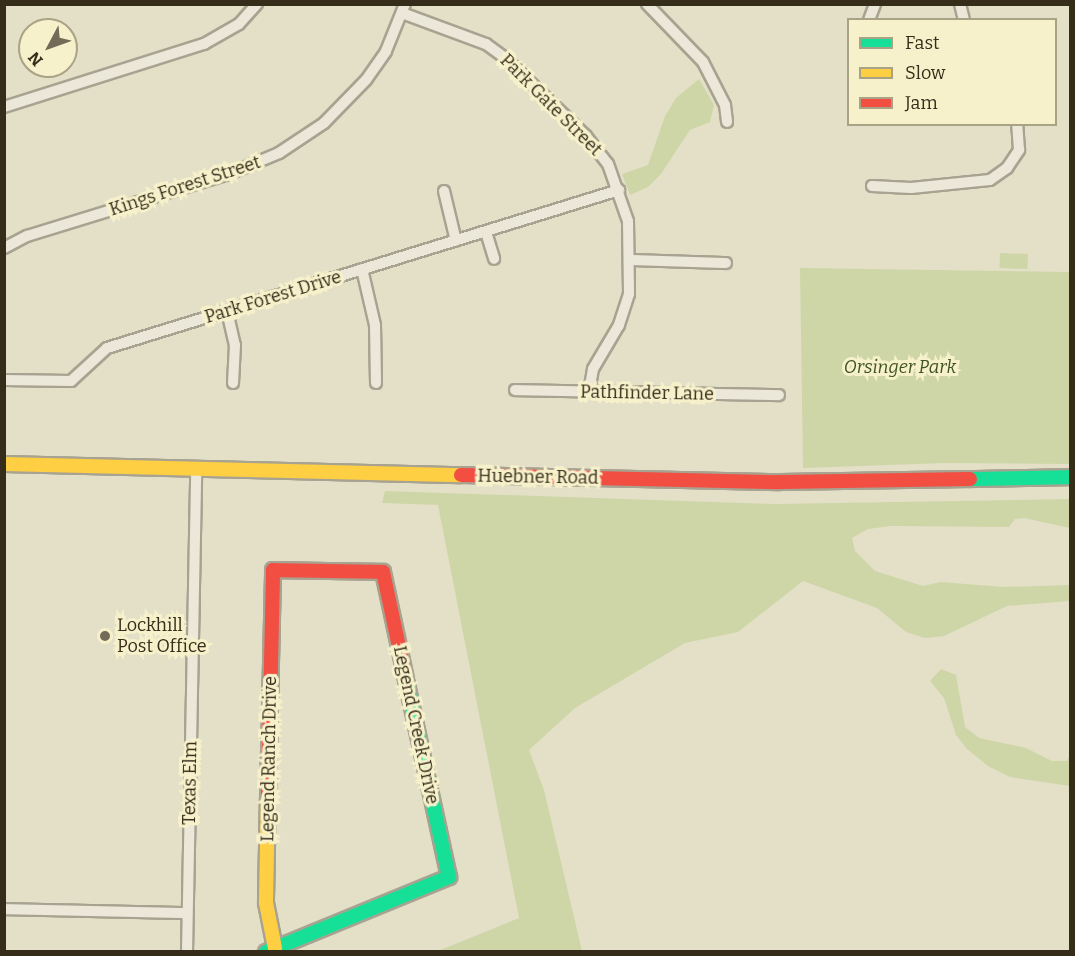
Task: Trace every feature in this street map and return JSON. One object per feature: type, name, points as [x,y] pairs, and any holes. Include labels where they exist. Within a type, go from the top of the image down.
[{"type":"main road","name":"Huebner Road","points":[[4,464],[780,483],[1071,477]]},
{"type":"main road","name":"Legend Creek Drive","points":[[271,950],[449,877],[383,572],[273,570]]},
{"type":"main road","name":"Legend Ranch Drive","points":[[271,950],[266,903],[273,570]]},
{"type":"street","points":[[4,107],[204,44],[239,24],[257,4]]},
{"type":"street","points":[[647,4],[703,62],[725,105],[727,122]]},
{"type":"street","name":"Park Gate Street","points":[[403,9],[486,44],[504,57],[597,148],[619,190],[628,221],[629,260],[626,310],[593,369],[589,392]]},
{"type":"street","name":"Kings Forest Street","points":[[4,248],[27,236],[229,174],[279,153],[324,123],[355,93],[383,56],[403,9]]},
{"type":"street","points":[[872,186],[911,188],[990,180],[1007,168],[1019,150],[1017,126]]},
{"type":"street","name":"Park Forest Drive","points":[[4,380],[71,381],[107,348],[619,190]]},
{"type":"street","points":[[444,191],[456,242]]},
{"type":"street","points":[[486,232],[494,259]]},
{"type":"street","points":[[629,260],[726,263]]},
{"type":"street","points":[[362,269],[375,325],[376,383]]},
{"type":"street","points":[[227,311],[235,345],[233,383]]},
{"type":"street","name":"Pathfinder Lane","points":[[515,390],[779,395]]},
{"type":"street","name":"Texas Elm","points":[[187,951],[196,469]]},
{"type":"street","points":[[4,909],[188,914]]},
{"type":"green space","points":[[699,79],[714,105],[710,122],[690,130],[661,174],[648,187],[630,195],[622,174],[648,165],[665,116],[676,98]]},
{"type":"green space","points":[[1000,253],[1028,254],[1027,269],[999,268]]},
{"type":"green space","name":"Orsinger Park","points":[[800,268],[1070,272],[1070,464],[945,463],[803,468]]},
{"type":"green space","points":[[385,491],[775,504],[1070,499],[1070,528],[1024,518],[1015,519],[1009,527],[891,526],[868,529],[852,538],[855,551],[875,571],[923,586],[940,582],[1004,587],[1070,585],[1070,601],[1007,606],[944,636],[925,638],[906,632],[877,608],[803,581],[738,632],[685,643],[575,708],[529,750],[544,790],[582,951],[438,951],[519,918],[438,505],[382,503]]},
{"type":"green space","points":[[941,669],[956,675],[965,727],[979,738],[1026,748],[1052,761],[1067,761],[1070,755],[1070,786],[1010,777],[988,766],[967,749],[956,735],[944,698],[930,681]]},
{"type":"traffic: fast","points":[[970,479],[1070,477]]},
{"type":"traffic: fast","points":[[266,952],[449,877],[405,675]]},
{"type":"traffic: slow","points":[[4,464],[461,475]]},
{"type":"traffic: slow","points":[[268,795],[266,903],[275,948]]},
{"type":"traffic: jam","points":[[461,475],[780,482],[970,479]]},
{"type":"traffic: jam","points":[[268,795],[273,570],[383,572],[405,675]]},
{"type":"place","name":"Lockhill Post Office","points":[[105,636]]}]
